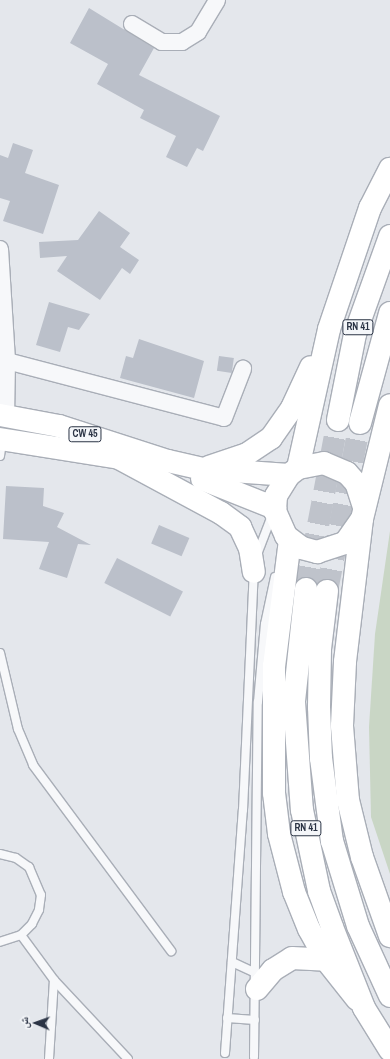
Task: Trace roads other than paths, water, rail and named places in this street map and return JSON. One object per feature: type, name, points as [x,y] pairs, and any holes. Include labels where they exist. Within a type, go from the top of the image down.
[{"type":"main road","points":[[204,469],[247,454],[271,438],[292,408],[328,329],[370,208],[390,169]]},
{"type":"main road","name":"RN 41","points":[[338,420],[356,334],[390,236]]},
{"type":"main road","name":"RN 41","points":[[360,423],[390,313]]},
{"type":"main road","points":[[328,329],[294,472],[281,485],[275,510],[288,538],[274,666],[274,793],[279,834],[294,892],[326,960],[364,1008]]},
{"type":"main road","points":[[390,405],[363,513],[345,662],[342,726],[348,800],[362,857],[390,936]]},
{"type":"main road","name":"CW 45","points":[[3,415],[59,426],[168,461],[204,469]]},
{"type":"main road","points":[[1,445],[117,458],[221,485],[275,510]]},
{"type":"main road","points":[[117,458],[221,513],[240,527],[250,548],[254,572]]},
{"type":"main road","points":[[204,469],[294,472],[324,463],[347,473],[356,483],[363,513],[345,543],[332,550],[317,552],[288,538]]},
{"type":"main road","name":"RN 41","points":[[306,589],[294,702],[302,810],[319,891],[364,1008],[390,1050]]},
{"type":"main road","name":"RN 41","points":[[327,591],[320,649],[319,707],[321,758],[332,841],[358,926],[390,996]]},
{"type":"main road","points":[[260,980],[292,958],[326,960]]},
{"type":"street","points":[[132,24],[162,42],[182,42],[198,32],[217,0]]},
{"type":"street","points":[[0,249],[7,361],[3,415]]},
{"type":"street","points":[[7,361],[224,418],[243,368]]},
{"type":"lane","points":[[225,1053],[232,962],[254,572],[263,533],[275,510]]},
{"type":"lane","points":[[254,1057],[255,1020],[260,980],[261,656],[288,538]]},
{"type":"lane","points":[[0,652],[18,729],[33,765],[171,951]]},
{"type":"lane","points":[[0,854],[16,858],[37,880],[39,910],[21,935],[0,942]]},
{"type":"lane","points":[[21,935],[54,980],[128,1059]]},
{"type":"lane","points":[[232,962],[260,980]]},
{"type":"lane","points":[[49,1059],[54,980]]},
{"type":"lane","points":[[227,1018],[255,1020]]},
{"type":"tunnel","points":[[306,589],[338,420]]},
{"type":"tunnel","points":[[327,591],[360,423]]}]
